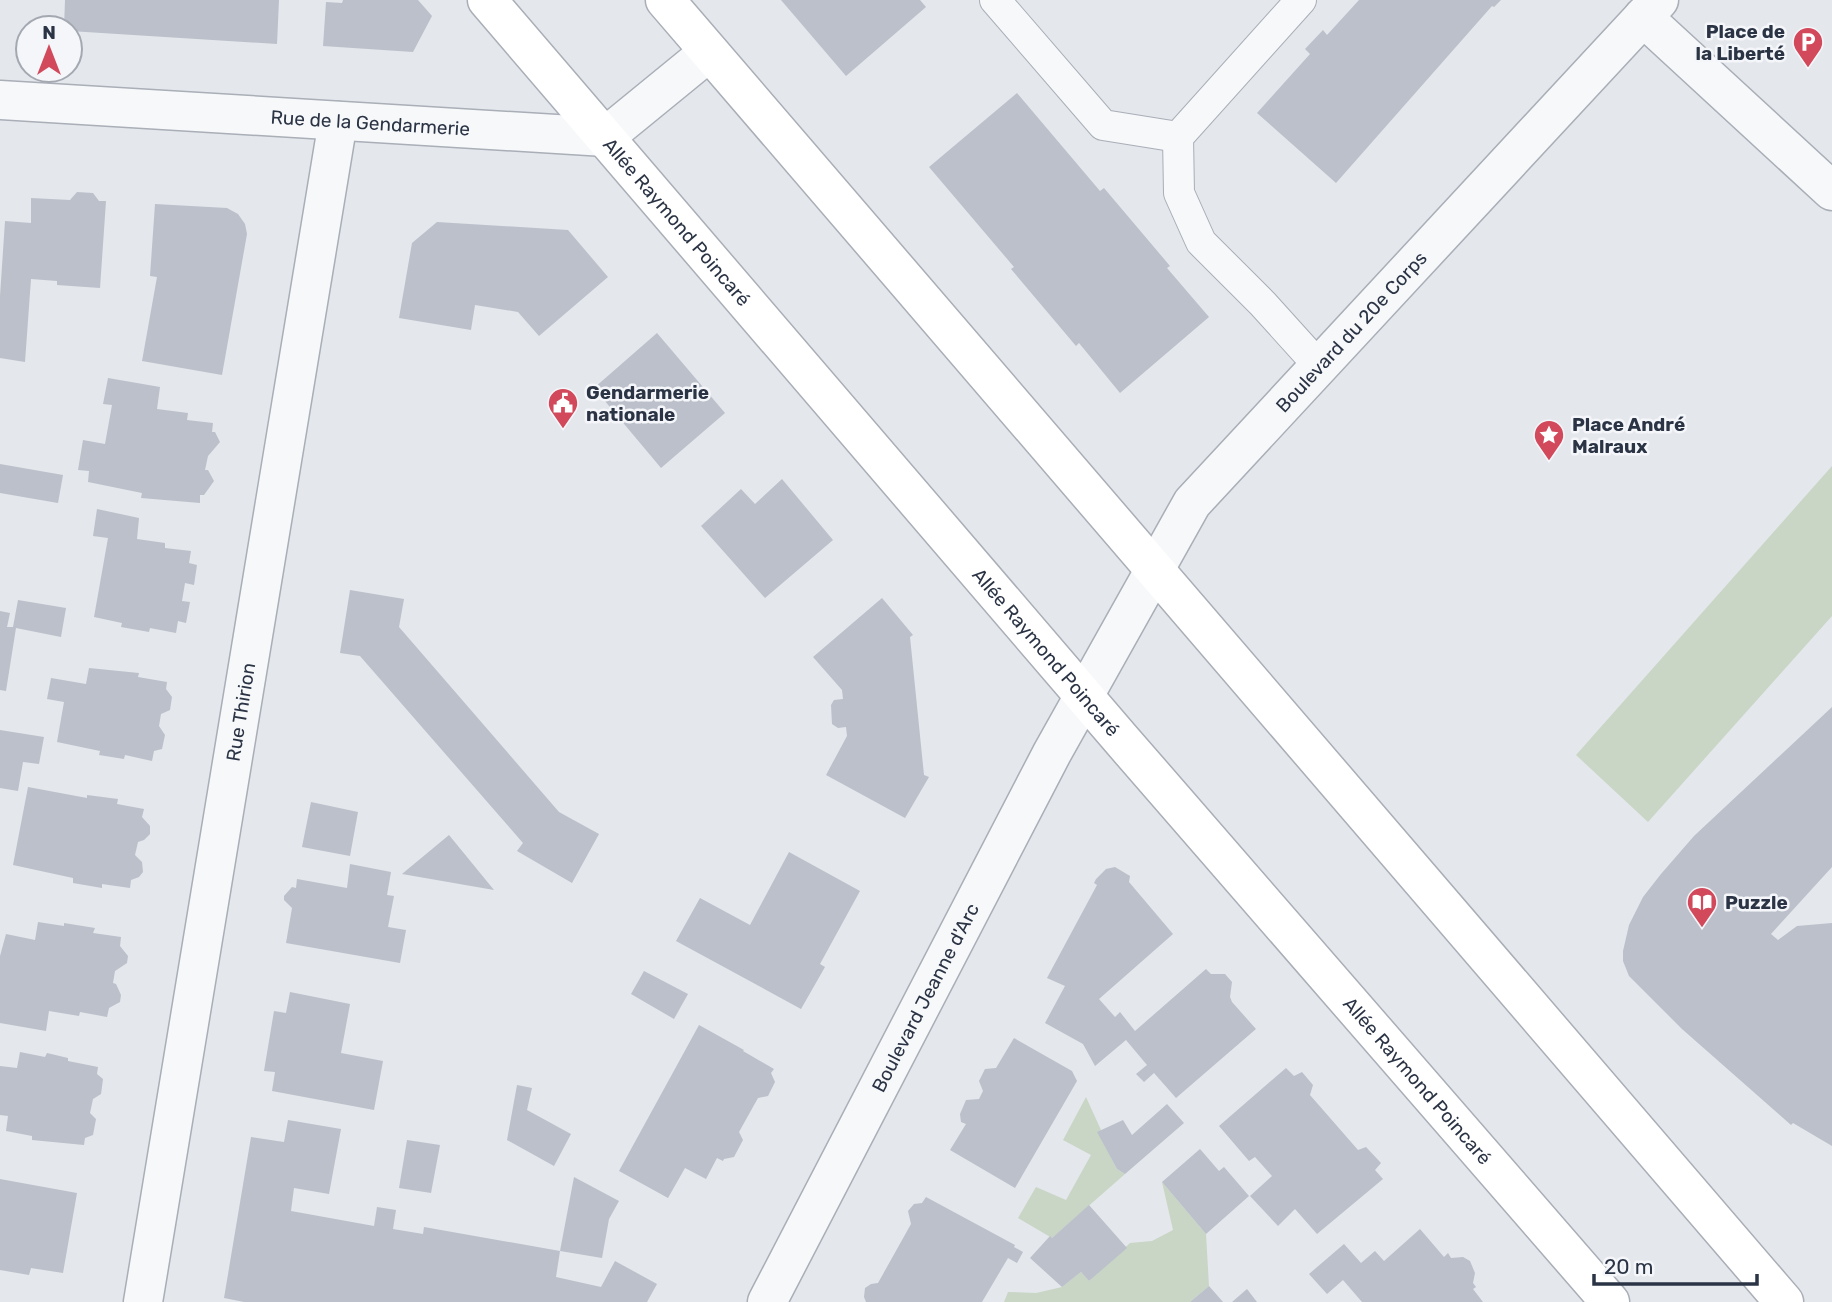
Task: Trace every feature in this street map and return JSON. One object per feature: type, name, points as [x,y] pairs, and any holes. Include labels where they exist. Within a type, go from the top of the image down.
[{"type":"main road","name":"Allée Raymond Poincaré","points":[[487,0],[1610,1302]]},
{"type":"main road","points":[[665,0],[1784,1302]]},
{"type":"street","points":[[1651,9],[1832,191]]},
{"type":"street","name":"Boulevard du 20e Corps","points":[[1084,695],[1192,503],[1651,9]]},
{"type":"street","points":[[605,137],[709,52]]},
{"type":"street","name":"Rue de la Gendarmerie","points":[[0,100],[605,137]]},
{"type":"street","name":"Rue Thirion","points":[[143,1302],[338,121]]},
{"type":"street","name":"Boulevard Jeanne d'Arc","points":[[767,1302],[1084,695]]},
{"type":"lane","points":[[995,0],[1103,125],[1178,137]]},
{"type":"lane","points":[[1301,0],[1178,137],[1179,193],[1201,242],[1263,304],[1319,366]]},
{"type":"green space","points":[[1832,466],[1832,616],[1648,822],[1576,755]]},
{"type":"green space","points":[[1086,1097],[1101,1130],[1098,1133],[1117,1169],[1125,1174],[1052,1238],[1018,1218],[1036,1187],[1066,1200],[1091,1155],[1063,1140]]},
{"type":"green space","points":[[1162,1182],[1206,1234],[1209,1286],[1190,1302],[1004,1302],[1008,1292],[1036,1293],[1062,1287],[1081,1272],[1089,1281],[1130,1243],[1152,1241],[1173,1230]]},
{"type":"building","points":[[65,0],[279,0],[277,44],[84,32],[84,14],[64,14]]},
{"type":"building","points":[[343,0],[418,0],[432,16],[413,52],[323,46],[326,2],[342,3]]},
{"type":"building","points":[[781,0],[920,0],[926,7],[846,76]]},
{"type":"building","points":[[1359,0],[1501,0],[1492,6],[1336,183],[1257,113],[1310,54],[1305,49],[1323,30],[1327,35]]},
{"type":"building","points":[[1017,93],[1100,191],[1104,188],[1209,317],[1120,393],[1079,343],[1076,346],[1011,269],[1014,267],[929,167]]},
{"type":"building","points":[[77,192],[93,193],[99,201],[106,201],[100,288],[57,285],[57,281],[31,279],[25,362],[0,358],[0,296],[5,221],[31,223],[31,198],[70,200]]},
{"type":"building","points":[[155,204],[227,208],[238,214],[245,224],[247,234],[222,375],[142,361],[157,277],[150,276]]},
{"type":"building","points":[[437,222],[568,230],[608,277],[539,336],[518,312],[475,305],[471,330],[399,318],[412,243]]},
{"type":"building","points":[[657,333],[725,413],[661,468],[594,388]]},
{"type":"building","points":[[108,378],[160,387],[157,409],[188,413],[187,420],[213,423],[212,432],[215,432],[220,442],[208,456],[205,470],[208,470],[214,481],[204,495],[200,495],[200,503],[141,498],[142,493],[88,482],[89,471],[78,470],[83,440],[105,444],[112,405],[103,404]]},
{"type":"building","points":[[0,464],[63,475],[58,503],[0,493]]},
{"type":"building","points":[[782,479],[833,540],[765,598],[701,526],[741,489],[755,504]]},
{"type":"building","points":[[97,509],[139,518],[137,539],[165,543],[165,548],[191,551],[189,563],[197,565],[194,585],[185,583],[182,601],[190,602],[186,623],[178,621],[176,633],[150,628],[149,632],[121,627],[122,623],[94,617],[108,538],[93,536]]},
{"type":"building","points":[[350,590],[404,599],[399,627],[559,812],[599,834],[572,883],[517,851],[523,843],[360,656],[340,653]]},
{"type":"building","points":[[882,598],[913,635],[910,637],[924,775],[929,777],[905,818],[826,775],[847,736],[846,727],[838,728],[832,724],[831,705],[834,700],[843,699],[842,690],[813,657]]},
{"type":"building","points":[[18,600],[66,608],[61,637],[16,628],[6,691],[0,690],[0,611],[10,613],[7,627],[13,627]]},
{"type":"building","points":[[89,668],[139,673],[138,677],[167,682],[166,689],[172,697],[170,710],[161,714],[159,726],[165,735],[162,749],[154,751],[152,761],[125,755],[124,759],[99,755],[100,751],[57,742],[64,702],[47,699],[51,678],[86,684]]},
{"type":"building","name":"Puzzle","points":[[1832,707],[1832,867],[1771,934],[1778,940],[1797,926],[1832,923],[1832,1146],[1793,1123],[1791,1125],[1682,1029],[1629,976],[1623,961],[1623,951],[1629,925],[1643,897],[1661,874],[1694,836]]},
{"type":"building","points":[[0,730],[44,737],[39,764],[23,762],[18,791],[0,788]]},
{"type":"building","points":[[28,787],[87,798],[87,795],[118,799],[117,804],[144,809],[142,817],[150,826],[150,834],[138,842],[135,855],[142,862],[143,872],[131,880],[130,888],[102,884],[102,888],[73,883],[73,878],[13,865]]},
{"type":"building","points":[[311,802],[358,812],[350,856],[302,847]]},
{"type":"building","points":[[449,835],[494,890],[402,874]]},
{"type":"building","points":[[789,852],[860,891],[820,964],[825,967],[801,1009],[676,941],[700,898],[750,925]]},
{"type":"building","points":[[350,864],[391,872],[387,895],[394,896],[388,927],[406,930],[400,963],[286,943],[292,908],[284,900],[284,896],[292,887],[296,888],[297,879],[347,888]]},
{"type":"building","points":[[1115,867],[1130,876],[1129,882],[1173,934],[1099,999],[1115,1017],[1120,1012],[1135,1031],[1206,969],[1211,974],[1225,974],[1232,982],[1232,1002],[1256,1029],[1176,1098],[1154,1073],[1144,1082],[1136,1074],[1147,1065],[1126,1040],[1095,1066],[1083,1044],[1045,1023],[1065,986],[1047,978],[1097,885],[1094,883],[1096,879],[1106,869]]},
{"type":"building","points":[[38,922],[95,928],[93,933],[121,937],[120,946],[128,956],[127,963],[115,971],[113,983],[121,995],[120,1002],[109,1008],[107,1017],[80,1012],[79,1016],[49,1011],[46,1031],[0,1023],[0,956],[6,934],[35,940]]},
{"type":"building","points":[[644,971],[688,994],[674,1019],[631,994]]},
{"type":"building","points":[[290,992],[350,1004],[341,1053],[383,1061],[374,1110],[272,1091],[275,1072],[264,1071],[274,1011],[286,1013]]},
{"type":"building","points":[[699,1025],[774,1069],[771,1073],[775,1082],[768,1096],[758,1098],[739,1132],[743,1140],[734,1157],[723,1161],[717,1158],[706,1179],[685,1168],[668,1198],[619,1171]]},
{"type":"building","points":[[1014,1038],[1072,1071],[1077,1081],[1015,1188],[950,1150],[966,1124],[961,1122],[960,1114],[966,1100],[979,1099],[983,1091],[979,1081],[985,1069],[996,1068]]},
{"type":"building","points":[[20,1052],[45,1057],[47,1053],[68,1058],[68,1061],[98,1067],[97,1074],[103,1079],[101,1094],[93,1099],[90,1113],[96,1119],[93,1135],[85,1138],[84,1145],[32,1140],[32,1136],[6,1131],[8,1116],[0,1115],[0,1066],[17,1068]]},
{"type":"building","points":[[1286,1068],[1294,1076],[1302,1072],[1313,1085],[1310,1095],[1358,1150],[1366,1147],[1381,1163],[1375,1170],[1383,1179],[1317,1234],[1295,1209],[1278,1226],[1250,1196],[1272,1176],[1255,1157],[1249,1161],[1219,1126]]},
{"type":"building","points":[[517,1085],[532,1088],[527,1110],[571,1134],[554,1166],[507,1140]]},
{"type":"building","points":[[1167,1104],[1184,1123],[1125,1174],[1117,1169],[1097,1132],[1123,1120],[1132,1135]]},
{"type":"building","points":[[288,1120],[341,1129],[329,1194],[294,1188],[291,1211],[374,1226],[377,1207],[396,1210],[393,1229],[423,1234],[424,1227],[560,1251],[556,1277],[601,1287],[615,1261],[657,1284],[647,1302],[244,1302],[224,1298],[251,1137],[284,1142]]},
{"type":"building","points":[[407,1140],[440,1145],[431,1193],[399,1188]]},
{"type":"building","points":[[1200,1149],[1219,1171],[1224,1167],[1249,1196],[1206,1234],[1162,1182]]},
{"type":"building","points":[[574,1177],[619,1201],[609,1219],[602,1258],[560,1251]]},
{"type":"building","points":[[0,1179],[77,1193],[63,1273],[31,1268],[29,1275],[0,1270]]},
{"type":"building","points":[[926,1197],[1015,1245],[1014,1247],[1023,1252],[1017,1263],[1008,1258],[982,1302],[866,1302],[865,1288],[878,1283],[911,1224],[908,1211],[914,1204],[922,1203]]},
{"type":"building","points":[[1089,1205],[1127,1248],[1089,1281],[1081,1272],[1062,1287],[1030,1258],[1050,1236],[1052,1238]]},
{"type":"building","points":[[1420,1229],[1444,1257],[1448,1253],[1451,1258],[1463,1257],[1470,1261],[1475,1273],[1473,1283],[1476,1287],[1473,1289],[1483,1302],[1362,1302],[1343,1280],[1327,1294],[1309,1274],[1344,1244],[1361,1263],[1375,1251],[1384,1261]]},
{"type":"building","points":[[1209,1286],[1223,1302],[1190,1302]]},
{"type":"building","points":[[1247,1289],[1257,1302],[1232,1302]]},
{"type":"place","name":"Place de la Liberté","points":[[1808,69]]},
{"type":"place","name":"Gendarmerie nationale","points":[[563,430]]},
{"type":"place","name":"Place André Malraux","points":[[1549,462]]},
{"type":"place","name":"Puzzle","points":[[1702,929]]}]
